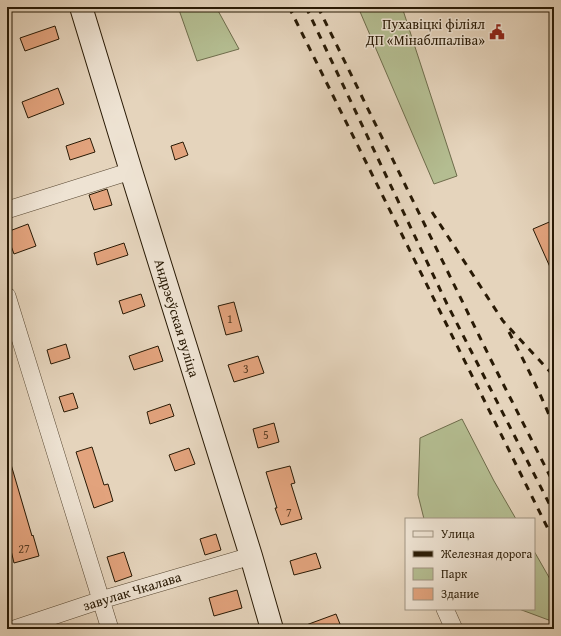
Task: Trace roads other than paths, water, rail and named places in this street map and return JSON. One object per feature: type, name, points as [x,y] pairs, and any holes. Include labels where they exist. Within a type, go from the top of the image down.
[{"type":"main road","name":"Андрэеўская вуліца","points":[[81,7],[251,556],[272,629]]},
{"type":"street","points":[[7,210],[131,171]]},
{"type":"street","points":[[7,296],[110,629]]},
{"type":"street","name":"завулак Чкалава","points":[[14,629],[101,600],[251,556]]},
{"type":"street","points":[[445,610],[454,629]]},
{"type":"railway","points":[[289,7],[554,541]]},
{"type":"railway","points":[[306,7],[447,304],[554,513]]},
{"type":"railway","points":[[318,7],[491,360],[554,484]]},
{"type":"railway","points":[[432,212],[503,321],[554,376]]},
{"type":"railway","points":[[509,332],[527,367],[554,427]]},
{"type":"place","name":"Пухавіцкі філіял ДП «Мінаблпаліва»","points":[[497,32]]}]
